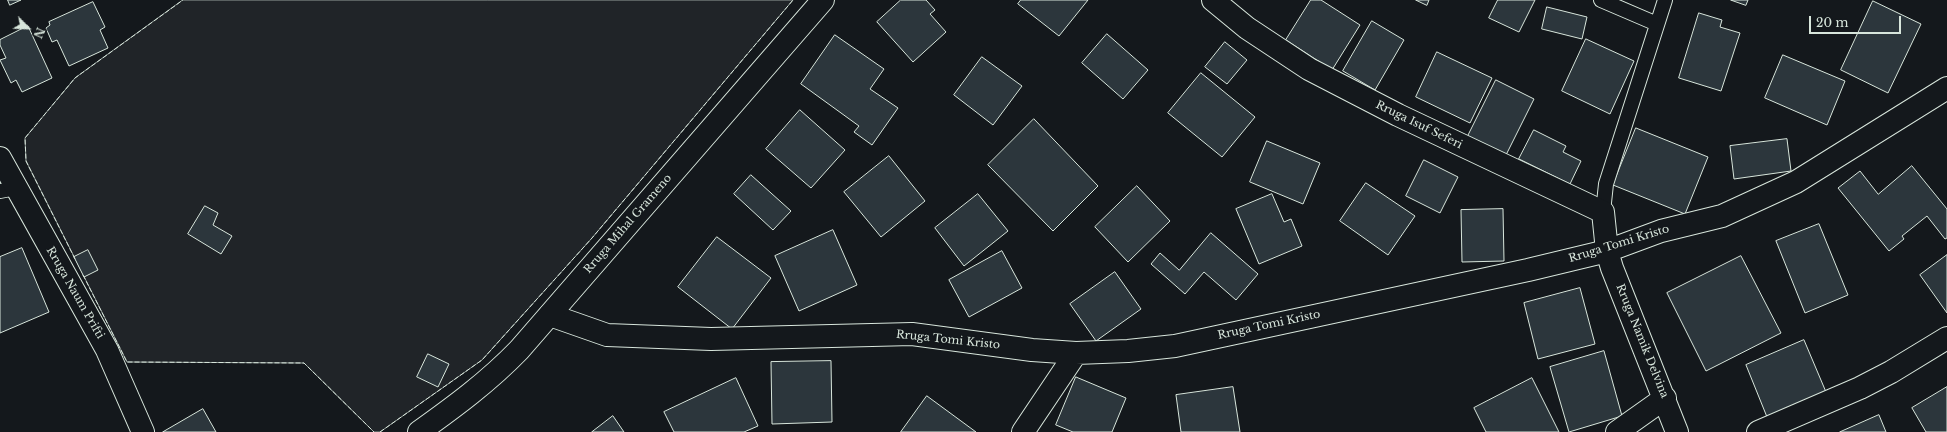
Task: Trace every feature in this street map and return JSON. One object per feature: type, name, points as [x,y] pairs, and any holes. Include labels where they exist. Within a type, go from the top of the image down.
[{"type":"street","name":"Rruga Mihal Grameno","points":[[423,431],[497,374],[823,0]]},
{"type":"street","name":"Rruga Isuf Seferi","points":[[1214,0],[1247,28],[1309,69],[1398,115],[1602,212]]},
{"type":"street","name":"Rruga Tomi Kristo","points":[[550,315],[607,335],[710,339],[912,334],[1032,350],[1076,353],[1128,351],[1175,346],[1528,270],[1607,250],[1661,231],[1722,216],[1752,204],[1796,182],[1947,88]]},
{"type":"street","name":"Rruga Naum Prifti","points":[[0,158],[8,190],[107,350],[143,432]]},
{"type":"street","points":[[1602,212],[1607,250]]},
{"type":"street","name":"Rruga Namik Delvina","points":[[1607,250],[1624,300],[1665,398],[1677,432]]},
{"type":"street","points":[[1758,432],[1860,388],[1892,372],[1947,338]]},
{"type":"street","points":[[1023,432],[1076,353]]},
{"type":"street","points":[[1617,432],[1665,398]]},
{"type":"lane","points":[[1601,0],[1657,24]]},
{"type":"lane","points":[[1602,212],[1606,184],[1666,0]]},
{"type":"shaded area","points":[[183,0],[793,0],[592,238],[482,360],[380,432],[374,432],[304,363],[127,362],[26,161],[25,138],[75,78]]},
{"type":"building","points":[[8,0],[21,0],[10,5]]},
{"type":"building","points":[[901,0],[926,0],[935,10],[930,14],[946,32],[913,62],[877,22]]},
{"type":"building","points":[[1021,0],[1088,0],[1059,36],[1018,4]]},
{"type":"building","points":[[1311,0],[1321,0],[1360,25],[1332,70],[1286,40]]},
{"type":"building","points":[[1416,0],[1429,0],[1427,5]]},
{"type":"building","points":[[1498,0],[1535,0],[1519,32],[1489,18]]},
{"type":"building","points":[[1731,0],[1748,0],[1746,5]]},
{"type":"building","points":[[1873,1],[1921,24],[1888,93],[1841,70]]},
{"type":"building","points":[[93,2],[105,27],[100,30],[108,48],[69,66],[57,40],[52,42],[46,28],[50,25],[49,22]]},
{"type":"building","points":[[1547,7],[1587,17],[1582,39],[1542,29]]},
{"type":"building","points":[[1699,13],[1722,20],[1720,27],[1740,33],[1721,91],[1679,78]]},
{"type":"building","points":[[1372,21],[1404,40],[1375,90],[1343,71]]},
{"type":"building","points":[[28,26],[52,78],[22,92],[16,80],[11,83],[0,60],[6,58],[0,45],[0,40]]},
{"type":"building","points":[[1107,34],[1148,70],[1123,99],[1082,63]]},
{"type":"building","points":[[835,35],[884,69],[870,89],[898,108],[872,145],[854,132],[859,126],[801,84]]},
{"type":"building","points":[[1586,39],[1634,61],[1610,114],[1562,91]]},
{"type":"building","points":[[1225,42],[1247,60],[1227,84],[1205,67]]},
{"type":"building","points":[[1437,52],[1492,78],[1470,123],[1416,97]]},
{"type":"building","points":[[1783,55],[1845,81],[1827,125],[1765,98]]},
{"type":"building","points":[[982,57],[1022,86],[993,125],[954,95]]},
{"type":"building","points":[[1201,73],[1255,117],[1222,157],[1168,113]]},
{"type":"building","points":[[1496,80],[1534,99],[1506,155],[1468,136]]},
{"type":"building","points":[[800,110],[845,150],[811,188],[766,149]]},
{"type":"building","points":[[1034,119],[1098,186],[1053,231],[988,165]]},
{"type":"building","points":[[1636,128],[1708,157],[1685,214],[1613,185]]},
{"type":"building","points":[[1534,130],[1566,146],[1563,152],[1581,161],[1570,184],[1519,159]]},
{"type":"building","points":[[1787,139],[1791,171],[1734,179],[1730,146]]},
{"type":"building","points":[[1267,141],[1320,163],[1303,204],[1250,182]]},
{"type":"building","points":[[889,156],[925,201],[881,237],[844,192]]},
{"type":"building","points":[[1424,160],[1458,177],[1440,213],[1406,196]]},
{"type":"building","points":[[1912,166],[1947,209],[1947,238],[1945,239],[1927,216],[1902,236],[1904,239],[1889,251],[1838,188],[1860,171],[1878,194]]},
{"type":"building","points":[[751,175],[791,211],[773,230],[734,194]]},
{"type":"building","points":[[1366,183],[1415,216],[1388,255],[1340,221]]},
{"type":"building","points":[[1137,186],[1170,221],[1128,262],[1095,227]]},
{"type":"building","points":[[978,194],[1008,231],[964,266],[935,228]]},
{"type":"building","points":[[1272,194],[1284,222],[1291,219],[1302,246],[1259,264],[1236,209]]},
{"type":"building","points":[[205,206],[218,213],[213,225],[232,236],[221,254],[188,234]]},
{"type":"building","points":[[1503,209],[1504,261],[1462,262],[1461,210]]},
{"type":"building","points":[[1819,224],[1848,295],[1805,313],[1776,241]]},
{"type":"building","points":[[833,230],[857,285],[799,311],[775,256]]},
{"type":"building","points":[[1211,233],[1258,274],[1236,300],[1204,272],[1185,294],[1151,264],[1160,253],[1179,270]]},
{"type":"building","points":[[717,237],[771,278],[732,329],[678,287]]},
{"type":"building","points":[[22,248],[49,312],[0,333],[0,257]]},
{"type":"building","points":[[88,250],[98,270],[84,277],[74,257]]},
{"type":"building","points":[[1002,251],[1022,288],[969,317],[949,280]]},
{"type":"building","points":[[1947,255],[1947,313],[1920,275]]},
{"type":"building","points":[[1741,256],[1781,333],[1706,371],[1667,293]]},
{"type":"building","points":[[1115,272],[1141,309],[1096,341],[1070,304]]},
{"type":"building","points":[[1580,288],[1595,344],[1538,359],[1524,303]]},
{"type":"building","points":[[1804,340],[1826,392],[1767,417],[1746,365]]},
{"type":"building","points":[[1604,351],[1622,416],[1569,432],[1550,367]]},
{"type":"building","points":[[428,354],[449,364],[438,387],[417,377]]},
{"type":"building","points":[[831,361],[832,422],[772,424],[771,362]]},
{"type":"building","points":[[1076,377],[1126,398],[1112,432],[1073,432],[1056,425]]},
{"type":"building","points":[[736,378],[758,426],[744,432],[674,432],[664,412]]},
{"type":"building","points":[[1532,378],[1559,432],[1486,432],[1474,408]]},
{"type":"building","points":[[1233,387],[1240,432],[1181,432],[1176,395]]},
{"type":"building","points":[[1947,387],[1947,432],[1926,432],[1912,408]]},
{"type":"building","points":[[927,396],[976,432],[901,432]]},
{"type":"building","points":[[203,409],[216,432],[163,432]]},
{"type":"building","points":[[1879,415],[1886,432],[1840,432]]},
{"type":"building","points":[[613,416],[624,432],[592,432]]},
{"type":"fence","points":[[75,259],[26,161],[25,138],[75,78],[183,0]]},
{"type":"fence","points":[[380,432],[482,360],[592,238],[793,0]]},
{"type":"fence","points":[[83,275],[127,362],[304,363],[374,432]]}]
